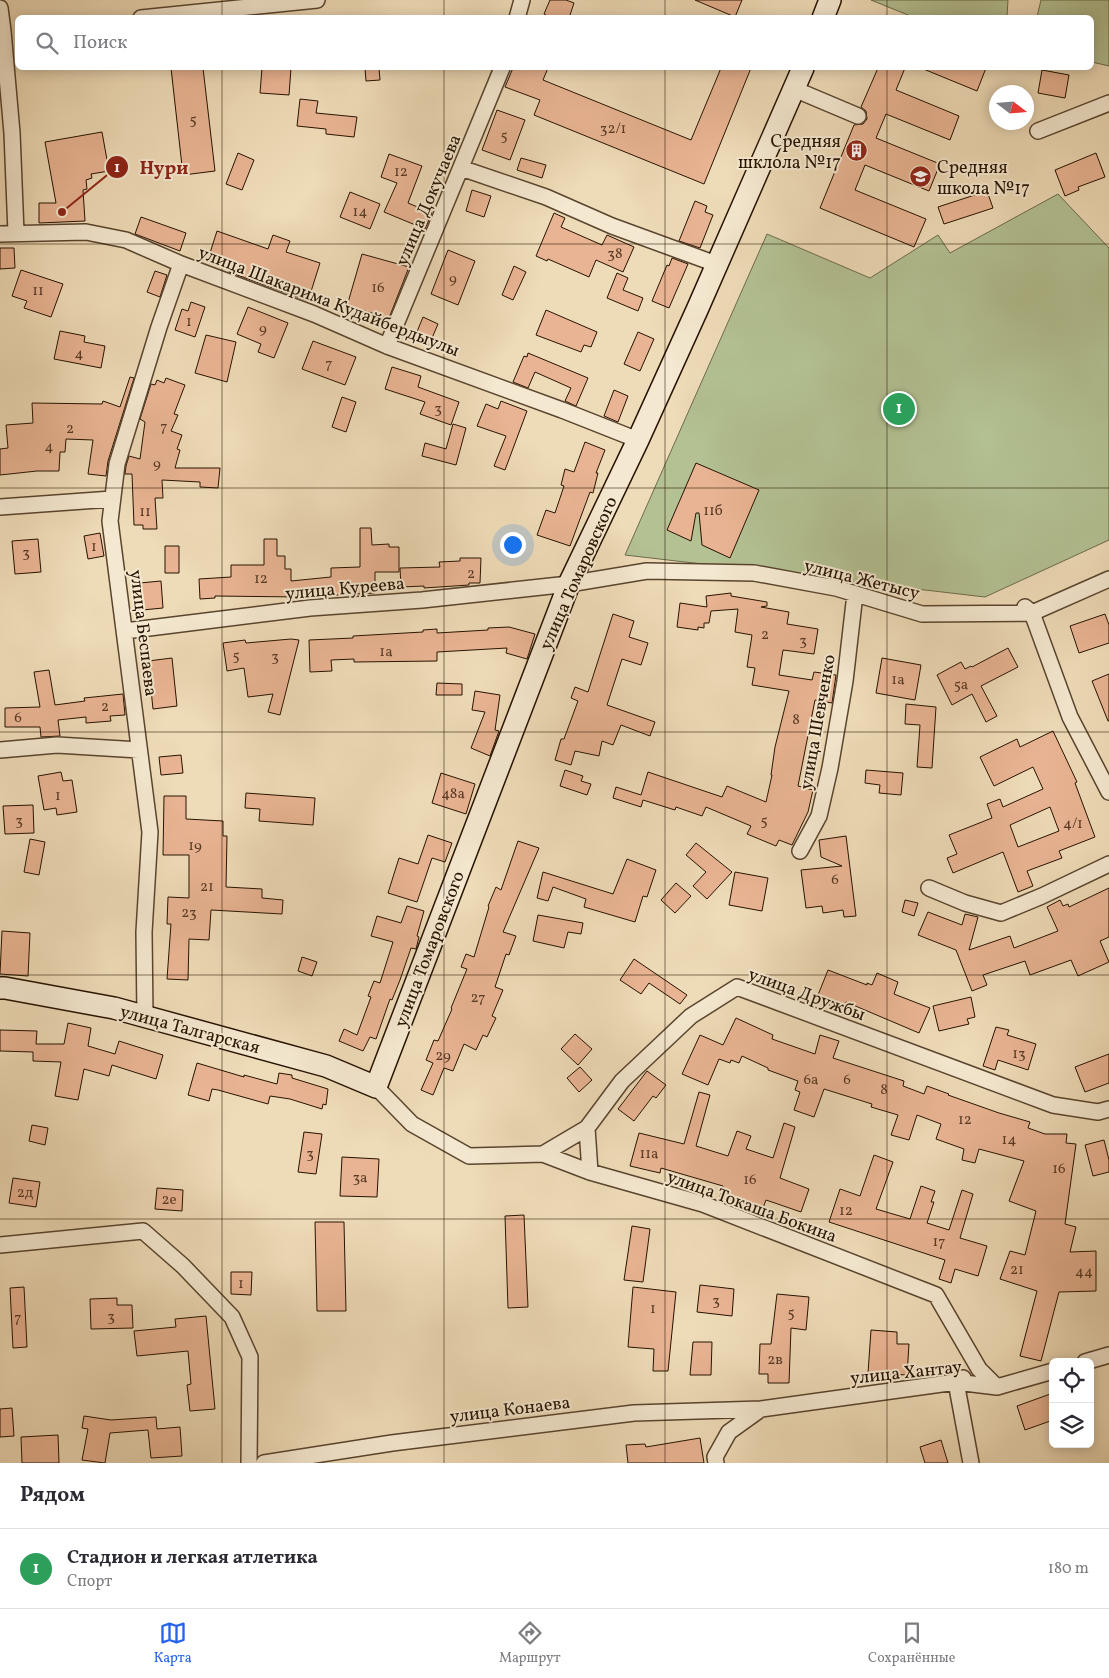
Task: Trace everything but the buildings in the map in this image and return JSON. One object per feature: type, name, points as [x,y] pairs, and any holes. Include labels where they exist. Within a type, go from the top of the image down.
[{"type":"street","points":[[170,15],[317,0]]},
{"type":"street","points":[[518,15],[522,0]]},
{"type":"street","points":[[823,15],[830,0]]},
{"type":"street","points":[[0,8],[7,31],[16,233]]},
{"type":"street","name":"улица Докучаева","points":[[387,346],[501,70]]},
{"type":"street","name":"улица Томаровского","points":[[376,1087],[569,584],[638,440],[801,70]]},
{"type":"street","points":[[794,88],[858,116]]},
{"type":"street","points":[[1038,131],[1109,104]]},
{"type":"street","points":[[461,168],[546,197],[612,226],[716,264]]},
{"type":"street","name":"улица Шакарима Кудайбердыулы","points":[[0,234],[86,232],[126,240],[181,264],[314,314],[387,346],[638,440]]},
{"type":"street","name":"улица Беспаева","points":[[145,1017],[144,932],[150,832],[110,521],[117,464],[159,327],[181,264]]},
{"type":"street","points":[[0,507],[112,499]]},
{"type":"street","name":"улица Жетысу","points":[[569,584],[647,571],[754,573],[836,588],[922,614],[1026,608],[1109,579]]},
{"type":"street","name":"улица Куреева","points":[[125,631],[310,608],[422,600],[569,584]]},
{"type":"street","name":"улица Шевченко","points":[[800,851],[819,816],[830,768],[845,681],[855,594]]},
{"type":"street","points":[[1026,608],[1070,717],[1109,792]]},
{"type":"street","points":[[0,750],[57,745],[140,750]]},
{"type":"street","points":[[929,888],[965,903],[1001,913],[1109,864]]},
{"type":"street","name":"улица Дружбы","points":[[543,1154],[587,1128],[622,1081],[690,1016],[736,986],[1053,1105],[1098,1112],[1109,1108]]},
{"type":"street","name":"улица Талгарская","points":[[0,988],[114,1008],[326,1066],[376,1087]]},
{"type":"street","name":"улица Токаша Бокина","points":[[376,1087],[412,1124],[470,1156],[543,1154],[590,1172],[703,1204],[936,1295],[979,1369],[997,1387]]},
{"type":"street","points":[[587,1128],[590,1172]]},
{"type":"street","points":[[0,1245],[143,1231],[183,1266],[232,1317],[250,1357],[249,1463]]},
{"type":"street","points":[[1094,1359],[1109,1355]]},
{"type":"street","points":[[971,1463],[956,1382],[979,1369]]},
{"type":"street","name":"улица Хантау","points":[[761,1409],[956,1382],[997,1387],[1049,1372]]},
{"type":"street","points":[[716,1463],[715,1457],[729,1432],[761,1409]]},
{"type":"street","name":"улица Конаева","points":[[264,1463],[392,1443],[634,1412],[761,1409]]},
{"type":"green space","points":[[871,0],[1008,0],[1007,15],[908,15]]},
{"type":"green space","points":[[1041,0],[1109,0],[1109,66],[1094,62],[1094,15],[1037,15]]},
{"type":"green space","points":[[1058,194],[1109,248],[1109,540],[985,597],[625,555],[767,234],[870,278],[938,235],[950,253]]},
{"type":"place","name":"Средняя шклола №17","points":[[857,151]]},
{"type":"place","name":"Средняя школа №17","points":[[921,177]]},
{"type":"place","name":"Нури","points":[[62,212]]},
{"type":"place","name":"Стадион и легкая атлетика","points":[[899,409]]}]
